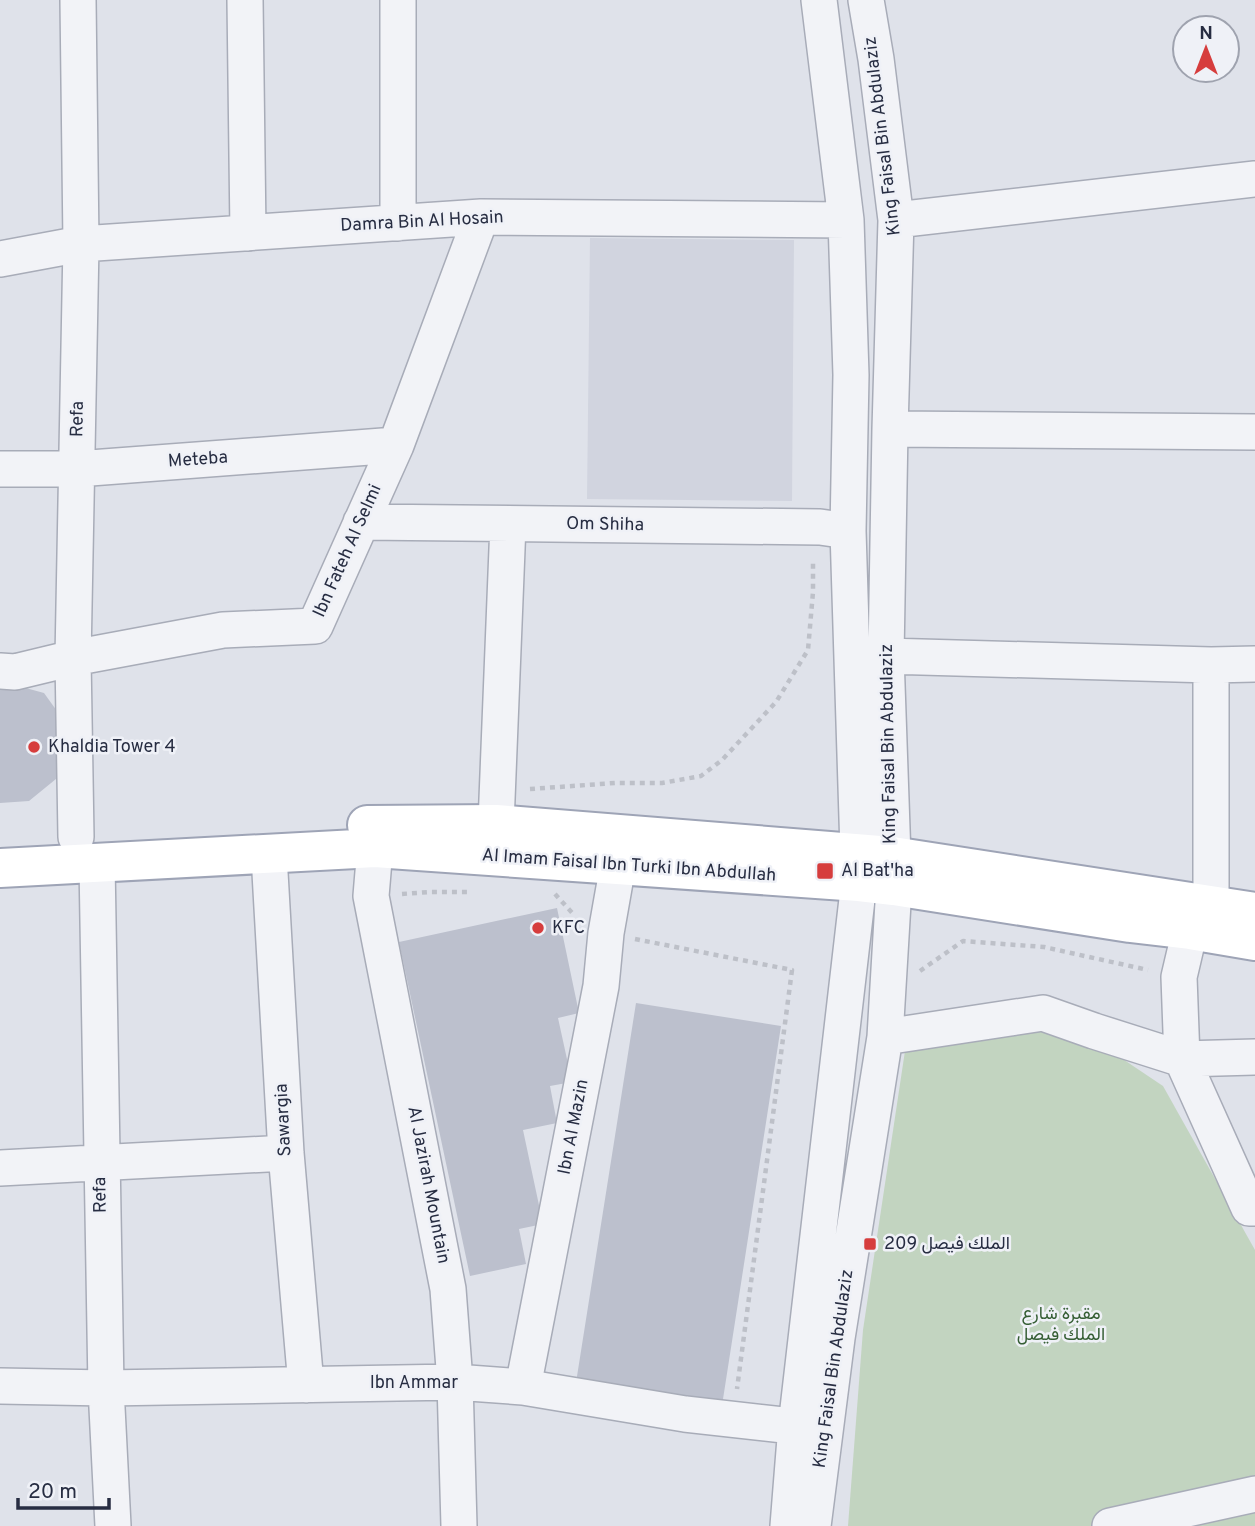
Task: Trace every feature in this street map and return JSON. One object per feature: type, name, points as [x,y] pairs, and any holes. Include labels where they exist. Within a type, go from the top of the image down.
[{"type":"main road","name":"Al Imam Faisal Ibn Turki Ibn Abdullah","points":[[0,869],[86,850],[384,825],[497,808],[1201,918],[1255,941]]},
{"type":"main road","name":"Al Imam Faisal Ibn Turki Ibn Abdullah","points":[[0,842],[86,850],[270,855],[375,848],[618,865],[876,869]]},
{"type":"main road","name":"Al Imam Faisal Ibn Turki Ibn Abdullah","points":[[1201,918],[1255,912]]},
{"type":"street","name":"Refa","points":[[78,0],[81,244],[74,657],[101,1162],[106,1388],[113,1526]]},
{"type":"street","points":[[245,0],[248,233]]},
{"type":"street","points":[[398,0],[398,223]]},
{"type":"street","name":"King Faisal Bin Abdulaziz","points":[[788,1526],[810,1428],[837,1338],[885,1037],[876,869],[848,531],[850,375],[846,220],[819,0]]},
{"type":"street","name":"King Faisal Bin Abdulaziz","points":[[813,1526],[810,1428],[876,869],[886,656],[896,220],[866,0]]},
{"type":"street","points":[[896,220],[1255,178]]},
{"type":"street","name":"Damra Bin Al Hosain","points":[[0,259],[81,244],[481,216],[846,220]]},
{"type":"street","name":"Ibn Fateh Al Selmi","points":[[0,671],[15,672],[74,657],[223,630],[315,626],[396,445],[481,216]]},
{"type":"street","points":[[890,429],[1255,432]]},
{"type":"street","name":"Meteba","points":[[0,469],[77,469],[396,445]]},
{"type":"street","name":"Om Shiha","points":[[361,522],[813,527],[848,531]]},
{"type":"street","points":[[497,808],[508,524]]},
{"type":"street","points":[[886,656],[1255,664]]},
{"type":"street","points":[[1211,665],[1201,918],[1179,977],[1182,1059],[1249,1209],[1255,1208]]},
{"type":"street","name":"Al Jazirah Mountain","points":[[375,848],[371,896],[448,1289],[455,1382],[459,1526]]},
{"type":"street","name":"Sawargia","points":[[270,855],[286,1153],[306,1385]]},
{"type":"street","name":"Ibn Al Mazin","points":[[523,1387],[601,986],[606,933],[618,865]]},
{"type":"street","points":[[885,1037],[1043,1013],[1182,1059],[1255,1057]]},
{"type":"street","points":[[0,1168],[286,1153]]},
{"type":"street","name":"Ibn Ammar","points":[[0,1386],[106,1388],[455,1382],[523,1387],[685,1414],[810,1428]]},
{"type":"street","points":[[1110,1526],[1255,1494]]},
{"type":"path","points":[[497,808],[615,783],[662,783],[701,776],[722,760],[776,702],[808,650],[813,592],[813,527]]},
{"type":"path","points":[[371,896],[470,892]]},
{"type":"path","points":[[553,893],[588,929],[792,970],[733,1419]]},
{"type":"path","points":[[918,972],[963,941],[1044,947],[1179,977]]},
{"type":"shaded area","points":[[590,238],[794,240],[792,501],[587,499]]},
{"type":"green space","name":"مقبرة شارع الملك فيصل","points":[[1060,1017],[1163,1086],[1255,1250],[1255,1526],[848,1526],[863,1330],[908,1031]]},
{"type":"building","name":"Khaldia Tower 4","points":[[0,681],[44,693],[67,725],[67,770],[29,801],[0,803]]},
{"type":"building","points":[[557,908],[579,1013],[558,1018],[572,1082],[550,1086],[557,1123],[523,1130],[543,1224],[519,1229],[526,1264],[470,1276],[399,942]]},
{"type":"building","points":[[636,1003],[781,1026],[721,1412],[575,1389]]},
{"type":"place","name":"Khaldia Tower 4","points":[[34,747]]},
{"type":"place","name":"Al Bat'ha","points":[[825,871]]},
{"type":"place","name":"KFC","points":[[538,928]]},
{"type":"place","name":"الملك فيصل 209","points":[[870,1244]]}]
